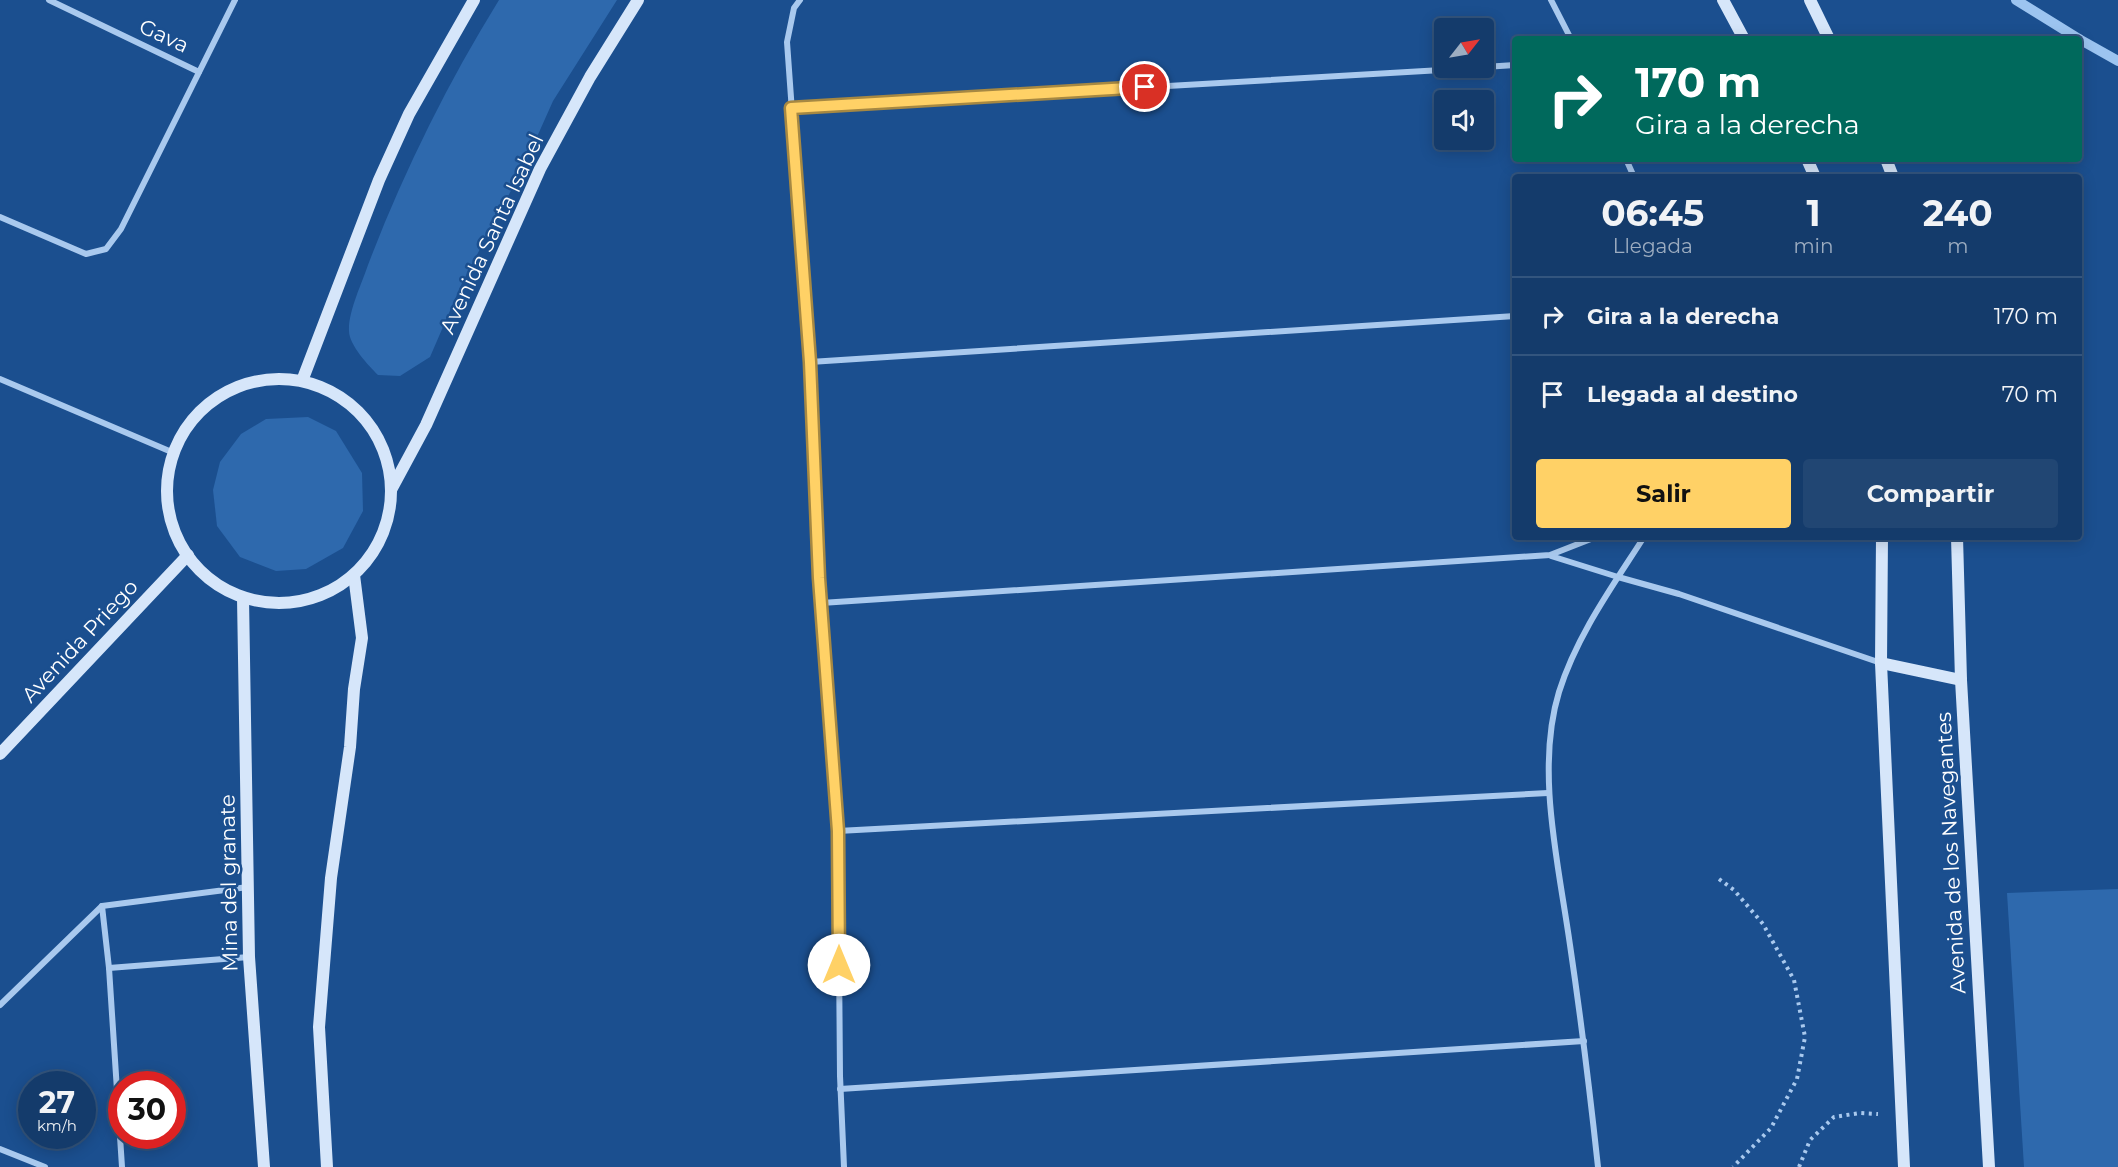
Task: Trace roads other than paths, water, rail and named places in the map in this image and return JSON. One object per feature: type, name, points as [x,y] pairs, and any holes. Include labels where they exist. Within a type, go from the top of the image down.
[{"type":"street","name":"Gava","points":[[49,0],[200,72]]},
{"type":"street","points":[[0,217],[86,254],[106,249],[121,229],[235,0]]},
{"type":"street","points":[[302,381],[379,180],[409,114],[474,0]]},
{"type":"street","name":"Avenida Santa Isabel","points":[[392,490],[431,415],[540,169],[590,77],[638,0]]},
{"type":"street","points":[[800,0],[794,8],[787,42],[810,362],[821,603],[838,831],[840,1089],[844,1167]]},
{"type":"street","points":[[1551,0],[1569,36]]},
{"type":"street","points":[[1723,0],[1741,36]]},
{"type":"street","points":[[1810,0],[1828,36]]},
{"type":"street","points":[[1494,66],[1512,65]]},
{"type":"street","points":[[791,108],[1434,70]]},
{"type":"street","points":[[810,362],[1512,316]]},
{"type":"street","points":[[0,379],[174,453]]},
{"type":"street","points":[[275,379],[302,381],[327,390],[350,404],[368,423],[381,444],[388,467],[392,490],[389,514],[382,537],[370,558],[354,575],[335,589],[313,599],[290,603],[266,603],[243,598],[222,588],[203,573],[188,555],[175,532],[168,506],[168,479],[174,453],[185,429],[202,409],[224,393],[249,383],[275,379]]},
{"type":"street","points":[[821,603],[1550,555],[1588,540]]},
{"type":"street","points":[[1598,1167],[1584,1041],[1548,793],[1551,734],[1558,694],[1574,652],[1642,540]]},
{"type":"street","points":[[1882,540],[1881,663],[1904,1167]]},
{"type":"street","name":"Avenida de los Navegantes","points":[[1957,540],[1961,680],[1989,1167]]},
{"type":"street","name":"Avenida Priego","points":[[0,754],[188,555]]},
{"type":"street","points":[[1550,555],[1679,594],[1881,663],[1961,680]]},
{"type":"street","points":[[327,1167],[318,1027],[331,878],[350,747],[354,689],[362,638],[354,575]]},
{"type":"street","name":"Mina del granate","points":[[243,598],[249,957],[264,1167]]},
{"type":"street","points":[[838,831],[1548,793]]},
{"type":"street","points":[[0,1005],[102,906],[248,887]]},
{"type":"street","points":[[102,906],[109,968],[122,1167]]},
{"type":"street","points":[[109,968],[249,957]]},
{"type":"street","points":[[840,1089],[1584,1041]]},
{"type":"street","points":[[0,1149],[45,1167]]},
{"type":"waterway","points":[[2016,0],[2074,36]]},
{"type":"waterway","points":[[2082,41],[2118,61]]}]
